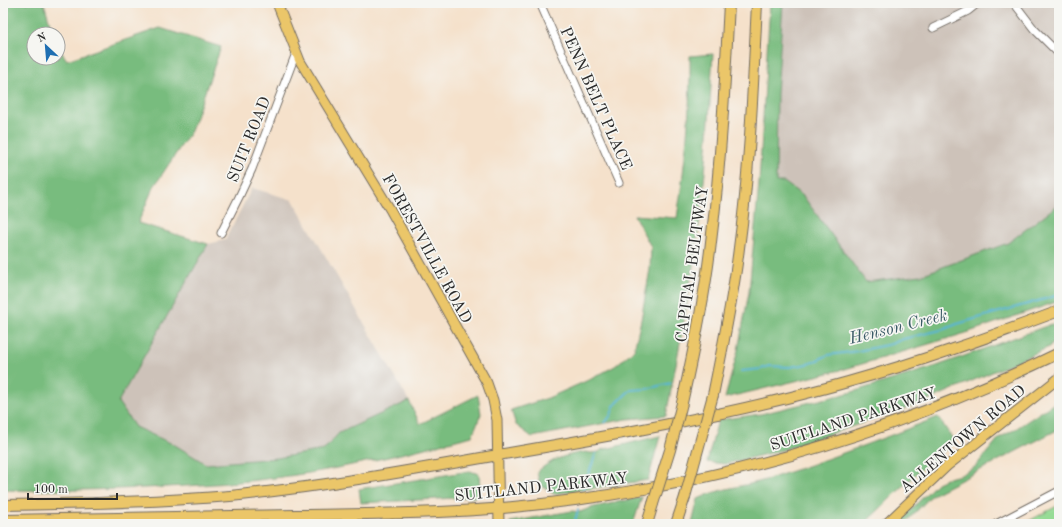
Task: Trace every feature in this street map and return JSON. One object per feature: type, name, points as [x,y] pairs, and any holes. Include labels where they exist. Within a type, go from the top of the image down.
[{"type":"highway","name":"CAPITAL BELTWAY","points":[[647,524],[670,450],[696,340],[711,243],[722,137],[729,3]]},
{"type":"highway","points":[[676,524],[685,497],[712,395],[731,300],[745,199],[750,140],[757,3]]},
{"type":"highway","name":"SUITLAND PARKWAY","points":[[3,505],[133,502],[239,495],[329,484],[498,456],[651,428],[798,395],[921,360],[1059,312]]},
{"type":"highway","name":"SUITLAND PARKWAY","points":[[3,520],[402,514],[498,508],[582,499],[665,486],[776,460],[845,439],[906,418],[981,389],[1059,353]]},
{"type":"main road","name":"FORESTVILLE ROAD","points":[[277,3],[296,53],[391,210],[487,383],[496,412],[499,524]]},
{"type":"main road","name":"ALLENTOWN ROAD","points":[[886,524],[948,466],[1059,378]]},
{"type":"street","name":"PENN BELT PLACE","points":[[540,3],[619,183]]},
{"type":"street","points":[[933,28],[970,10],[978,3]]},
{"type":"street","points":[[1014,3],[1034,29],[1059,54]]},
{"type":"street","name":"SUIT ROAD","points":[[221,233],[252,169],[296,53]]},
{"type":"street","points":[[996,524],[1040,499],[1059,491]]},
{"type":"shaded area","points":[[783,3],[1059,3],[1059,204],[1008,243],[921,275],[866,282],[803,196],[776,182],[777,94]]},
{"type":"shaded area","points":[[252,188],[293,200],[409,401],[339,433],[324,450],[277,458],[206,464],[175,445],[135,427],[118,402],[208,244],[225,240]]},
{"type":"green space","points":[[3,3],[44,3],[51,26],[26,26],[26,66],[66,66],[66,59],[67,60],[160,28],[221,47],[191,131],[153,188],[138,223],[208,244],[118,402],[135,427],[175,445],[206,464],[277,458],[324,450],[339,433],[409,401],[420,424],[478,395],[481,414],[472,436],[350,465],[268,479],[164,487],[73,490],[3,490]]},
{"type":"green space","points":[[770,3],[783,3],[777,94],[776,182],[784,182],[803,196],[866,282],[921,275],[1008,243],[1059,204],[1059,301],[966,333],[845,369],[725,398],[738,350],[749,292],[759,183]]},
{"type":"green space","points":[[713,54],[706,158],[698,234],[666,416],[627,419],[532,437],[516,425],[511,410],[548,398],[593,378],[615,366],[634,350],[650,269],[651,247],[634,215],[677,218],[687,137],[690,97],[690,56]]},
{"type":"green space","points":[[1052,324],[1058,327],[1058,340],[1047,348],[924,402],[783,450],[725,464],[707,462],[718,420],[761,414],[849,393],[937,366]]},
{"type":"green space","points":[[1059,398],[1059,429],[932,495],[904,524],[897,524],[937,483],[948,478],[961,475],[975,467],[999,438],[1014,430],[1053,404]]},
{"type":"green space","points":[[938,417],[955,442],[918,472],[864,524],[692,524],[698,499],[707,495],[769,479]]},
{"type":"green space","points":[[660,436],[648,480],[554,494],[540,485],[537,472],[554,460],[572,454],[599,452],[601,450]]},
{"type":"green space","points":[[470,471],[479,474],[480,488],[475,497],[361,503],[359,489]]},
{"type":"green space","points":[[642,497],[633,524],[510,524],[510,522],[572,511],[580,512],[590,508]]},
{"type":"green space","points":[[1059,505],[1059,524],[1023,524]]},
{"type":"waterway","name":"Henson Creek","points":[[741,371],[761,369],[769,366],[789,367],[802,365],[811,363],[828,355],[858,351],[891,344],[903,339],[945,329],[957,324],[1059,295]]},
{"type":"waterway","name":"Henson Creek","points":[[605,423],[611,415],[614,406],[631,390],[646,389],[671,383]]},
{"type":"waterway","name":"Henson Creek","points":[[583,490],[596,453]]},
{"type":"waterway","name":"Henson Creek","points":[[574,524],[578,510]]}]
